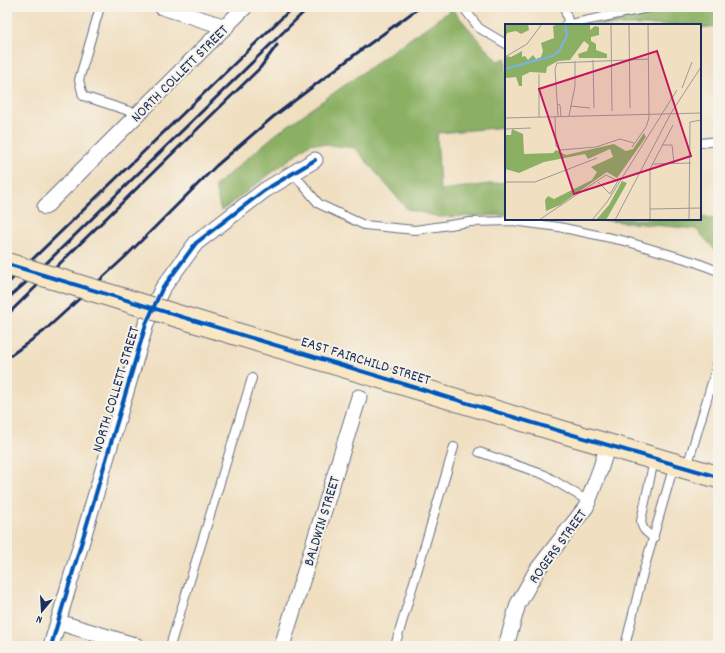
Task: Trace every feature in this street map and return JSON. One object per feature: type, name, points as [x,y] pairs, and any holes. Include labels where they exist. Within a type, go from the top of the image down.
[{"type":"street","points":[[162,7],[226,27]]},
{"type":"street","name":"NORTH COLLETT STREET","points":[[44,207],[245,7]]},
{"type":"street","name":"NORTH COLLETT STREET","points":[[50,646],[146,324],[162,289],[196,243],[265,190],[315,160]]},
{"type":"street","name":"EAST FAIRCHILD STREET","points":[[7,264],[718,477]]},
{"type":"street","name":"BALDWIN STREET","points":[[282,646],[359,397]]},
{"type":"street","name":"ROGERS STREET","points":[[506,646],[518,604],[537,570],[586,507],[608,444]]},
{"type":"street","points":[[58,622],[137,646]]},
{"type":"lane","points":[[100,7],[79,80],[83,96],[138,114]]},
{"type":"lane","points":[[463,7],[479,28],[505,43]]},
{"type":"lane","points":[[564,7],[567,24],[653,7]]},
{"type":"lane","points":[[701,143],[718,141]]},
{"type":"lane","points":[[293,173],[319,204],[364,225],[415,230],[470,222],[514,221],[559,227],[625,241],[695,262],[718,271]]},
{"type":"lane","points":[[654,538],[642,527],[641,521],[672,463],[718,362]]},
{"type":"lane","points":[[170,646],[252,378]]},
{"type":"lane","points":[[395,646],[454,447]]},
{"type":"lane","points":[[479,452],[545,476],[588,501]]},
{"type":"lane","points":[[625,646],[643,573],[654,538],[672,463]]},
{"type":"green space","points":[[667,7],[718,7],[718,26],[701,28],[701,24],[598,24]]},
{"type":"green space","points":[[452,9],[497,61],[505,58],[505,127],[437,133],[440,190],[505,182],[505,215],[439,217],[407,209],[355,148],[311,143],[221,211],[215,186],[276,134]]},
{"type":"green space","points":[[701,217],[718,219],[718,253],[696,229],[601,220],[701,220]]},
{"type":"railway","points":[[7,284],[293,7]]},
{"type":"railway","points":[[7,299],[31,278],[309,7]]},
{"type":"railway","points":[[7,358],[44,331],[124,258],[216,166],[273,117],[420,7]]},
{"type":"railway","points":[[7,315],[260,68],[277,45]]},
{"type":"cycle path","points":[[51,646],[146,324],[162,289],[196,243],[265,190],[315,160]]},
{"type":"cycle path","points":[[7,264],[563,432],[718,477]]}]
